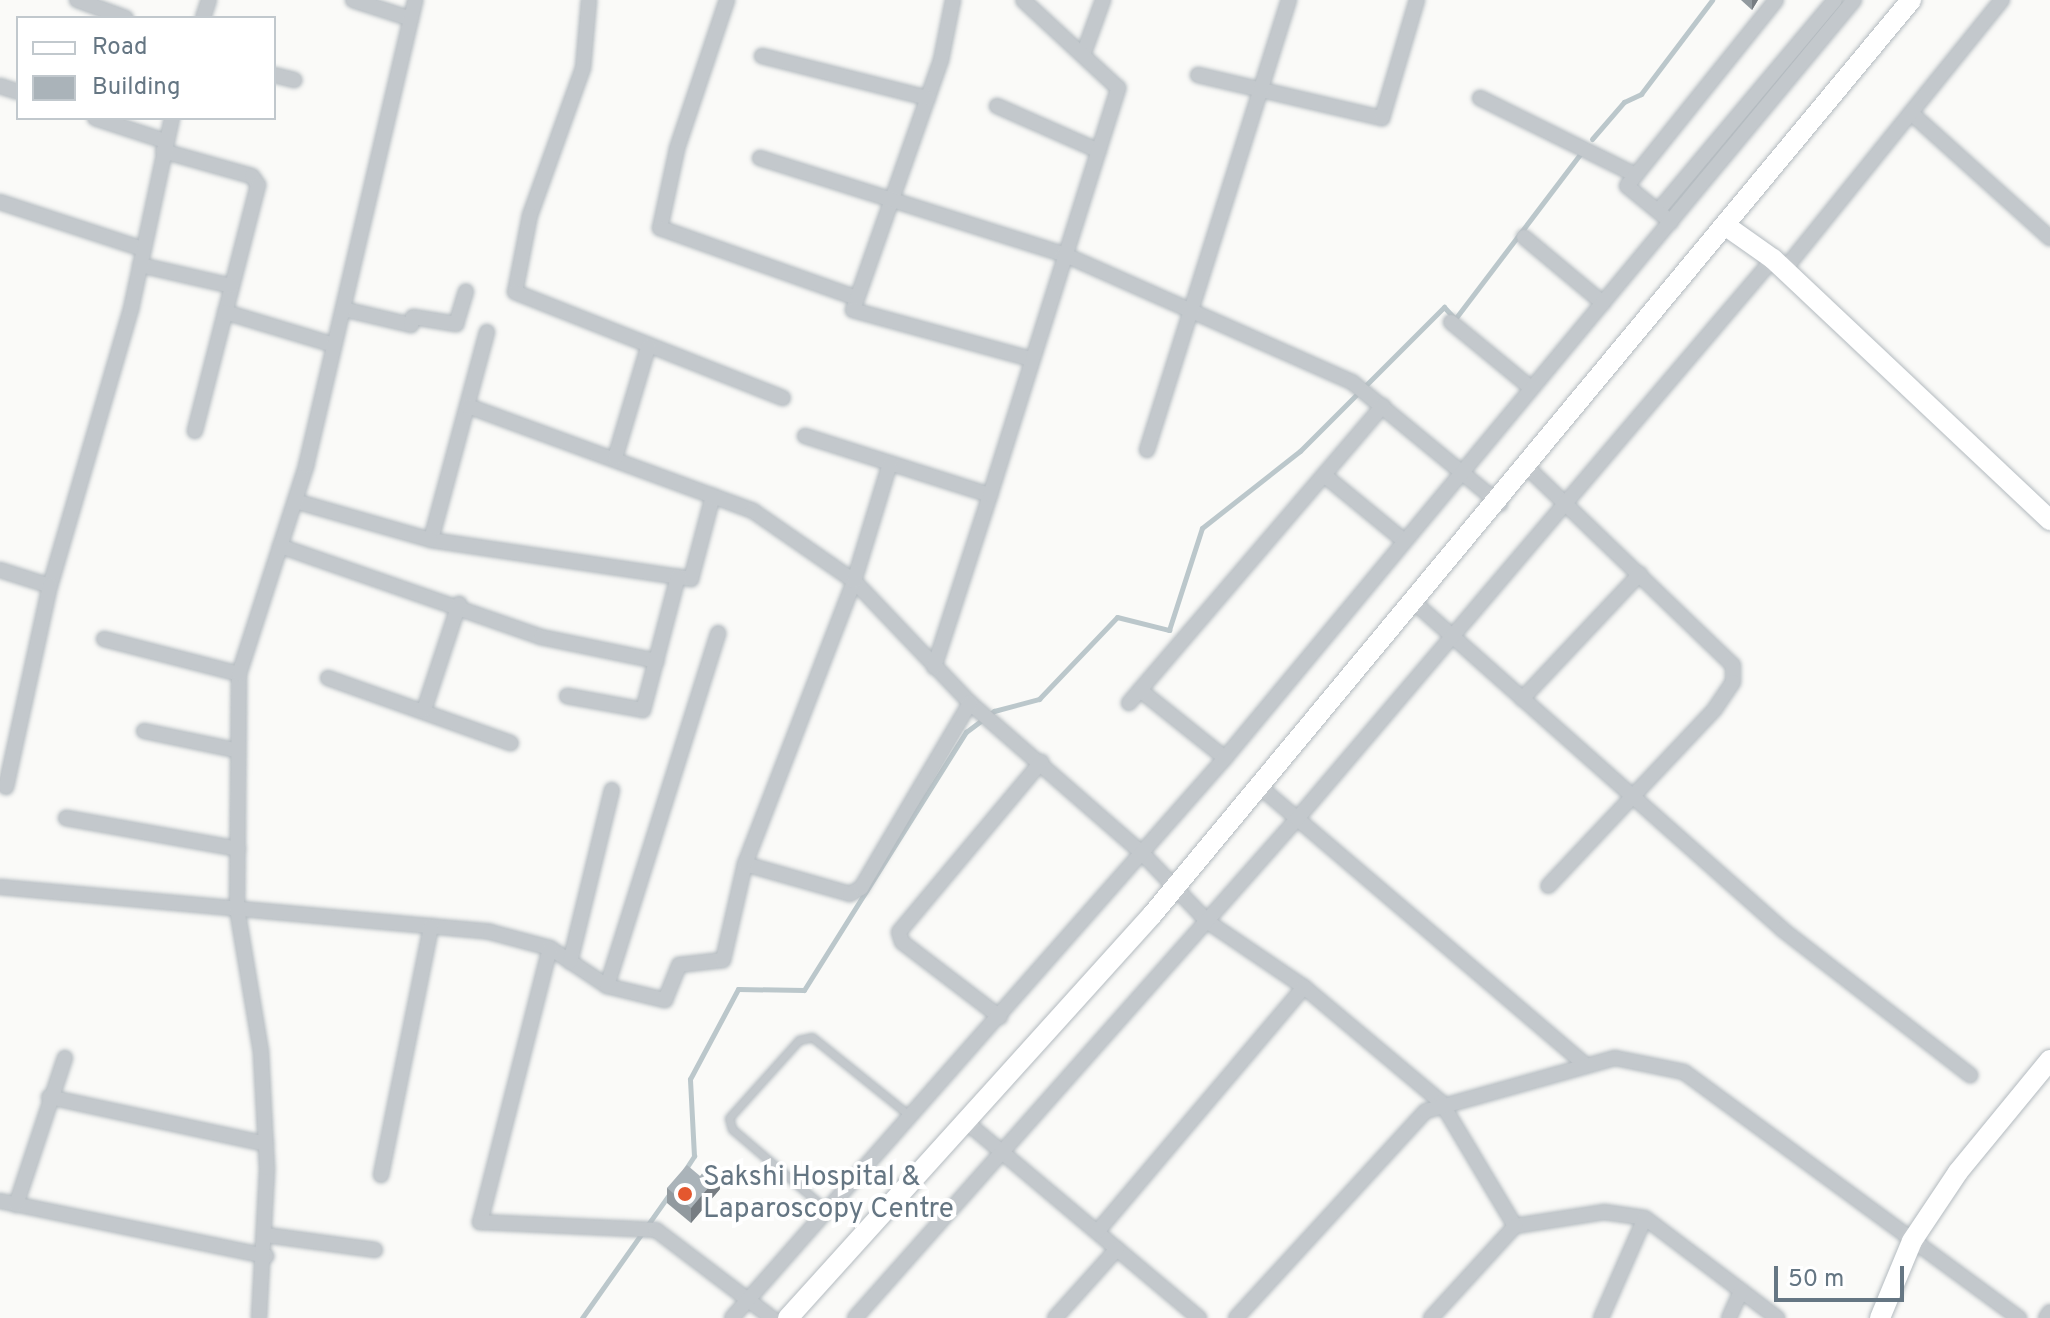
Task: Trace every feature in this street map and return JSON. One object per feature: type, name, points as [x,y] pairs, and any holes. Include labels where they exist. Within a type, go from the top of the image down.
[{"type":"main road","points":[[788,1318],[1176,886],[1729,228],[1911,0]]},
{"type":"main road","points":[[1729,228],[1778,265],[2050,520]]},
{"type":"main road","points":[[1880,1318],[1912,1241],[2005,1108],[2050,1060]]},
{"type":"street","points":[[77,0],[121,16]]},
{"type":"street","points":[[353,0],[411,19]]},
{"type":"street","points":[[259,1318],[266,1256],[266,1144],[261,1052],[237,908],[235,750],[239,674],[295,501],[415,0]]},
{"type":"street","points":[[589,0],[583,68],[530,215],[515,292],[783,398]]},
{"type":"street","points":[[727,0],[677,149],[660,228],[857,298]]},
{"type":"street","points":[[953,0],[928,98],[857,298],[857,315],[1031,359]]},
{"type":"street","points":[[934,667],[1118,88],[1023,0]]},
{"type":"street","points":[[1083,55],[1103,0]]},
{"type":"street","points":[[1147,450],[1195,309],[1289,0]]},
{"type":"street","points":[[1198,75],[1382,118],[1417,0]]},
{"type":"street","points":[[1671,222],[1627,186],[1776,0]]},
{"type":"street","points":[[1658,211],[1835,0]]},
{"type":"street","points":[[732,1318],[1225,758],[1854,0]]},
{"type":"street","points":[[855,1318],[1208,922],[1567,502],[1911,113],[2002,0]]},
{"type":"street","points":[[762,56],[928,98]]},
{"type":"street","points":[[276,76],[294,80]]},
{"type":"street","points":[[1480,98],[1636,175]]},
{"type":"street","points":[[997,106],[1099,151]]},
{"type":"street","points":[[1911,113],[2050,238]]},
{"type":"street","points":[[100,120],[256,179],[195,431]]},
{"type":"street","points":[[6,787],[50,586],[140,265],[171,120]]},
{"type":"street","points":[[760,158],[1063,254],[1195,309],[1352,382],[1463,468],[1500,504]]},
{"type":"street","points":[[0,202],[143,249]]},
{"type":"street","points":[[1524,237],[1603,303]]},
{"type":"street","points":[[140,265],[232,286]]},
{"type":"street","points":[[343,309],[411,325],[413,317],[456,324],[466,292]]},
{"type":"street","points":[[225,312],[334,345]]},
{"type":"street","points":[[1451,322],[1531,388]]},
{"type":"street","points":[[431,540],[487,332]]},
{"type":"street","points":[[615,458],[648,347]]},
{"type":"street","points":[[468,406],[753,511],[854,581],[970,703],[1142,853],[1208,922],[1304,987],[1441,1102],[1515,1226]]},
{"type":"street","points":[[1129,703],[1383,406]]},
{"type":"street","points":[[805,436],[990,495]]},
{"type":"street","points":[[0,887],[431,926],[550,948],[607,986],[665,1000],[679,965],[723,960],[745,864],[854,581],[890,463]]},
{"type":"street","points":[[1529,469],[1567,502],[1733,665],[1733,682],[1633,798],[1548,886]]},
{"type":"street","points":[[1324,475],[1403,540]]},
{"type":"street","points":[[295,501],[431,540],[691,579],[713,496]]},
{"type":"street","points":[[280,546],[459,604],[541,637],[657,661]]},
{"type":"street","points":[[0,570],[50,586]]},
{"type":"street","points":[[1522,699],[1640,574]]},
{"type":"street","points":[[567,696],[643,710],[678,577]]},
{"type":"street","points":[[1415,603],[1783,930],[1970,1075]]},
{"type":"street","points":[[424,710],[459,604]]},
{"type":"street","points":[[607,986],[718,633]]},
{"type":"street","points":[[104,639],[239,674]]},
{"type":"street","points":[[328,678],[511,743]]},
{"type":"street","points":[[1140,690],[1225,758]]},
{"type":"street","points":[[745,864],[850,894],[861,888],[970,703]]},
{"type":"street","points":[[144,731],[235,750]]},
{"type":"street","points":[[1000,1017],[902,942],[899,932],[1041,762]]},
{"type":"street","points":[[1259,786],[1585,1064]]},
{"type":"street","points":[[570,962],[612,790]]},
{"type":"street","points":[[66,818],[238,849]]},
{"type":"street","points":[[381,1175],[431,926]]},
{"type":"street","points":[[550,948],[480,1222],[656,1230],[772,1318]]},
{"type":"street","points":[[1097,1232],[1304,987]]},
{"type":"street","points":[[16,1205],[49,1097],[65,1058]]},
{"type":"street","points":[[1236,1318],[1410,1123],[1441,1102],[1585,1064],[1638,1058],[1684,1072],[2019,1318]]},
{"type":"street","points":[[49,1097],[266,1144]]},
{"type":"street","points":[[965,1121],[1199,1318]]},
{"type":"street","points":[[0,1201],[266,1256]]},
{"type":"street","points":[[1431,1318],[1515,1226],[1604,1212],[1645,1218],[1777,1318]]},
{"type":"street","points":[[1601,1318],[1645,1218]]},
{"type":"street","points":[[266,1235],[375,1250]]},
{"type":"street","points":[[1055,1318],[1117,1249]]},
{"type":"street","points":[[1729,1318],[1741,1291]]},
{"type":"street","points":[[2046,1318],[2050,1312]]},
{"type":"lane","points":[[828,1210],[729,1123],[799,1040],[819,1038],[912,1117]]},
{"type":"building","points":[[687,1165],[700,1176],[709,1165],[720,1174],[691,1208],[667,1188]]},
{"type":"waterway","points":[[1592,139],[1624,102],[1641,94],[1712,0]]},
{"type":"waterway","points":[[685,1170],[694,1156],[690,1079],[738,989],[804,990],[966,732],[994,711],[1039,699],[1117,617],[1169,630],[1202,528],[1300,451],[1444,307],[1455,319],[1581,153]]},
{"type":"waterway","points":[[582,1318],[671,1192]]},
{"type":"place","name":"Sakshi Hospital & Laparoscopy Centre","points":[[685,1194]]}]
